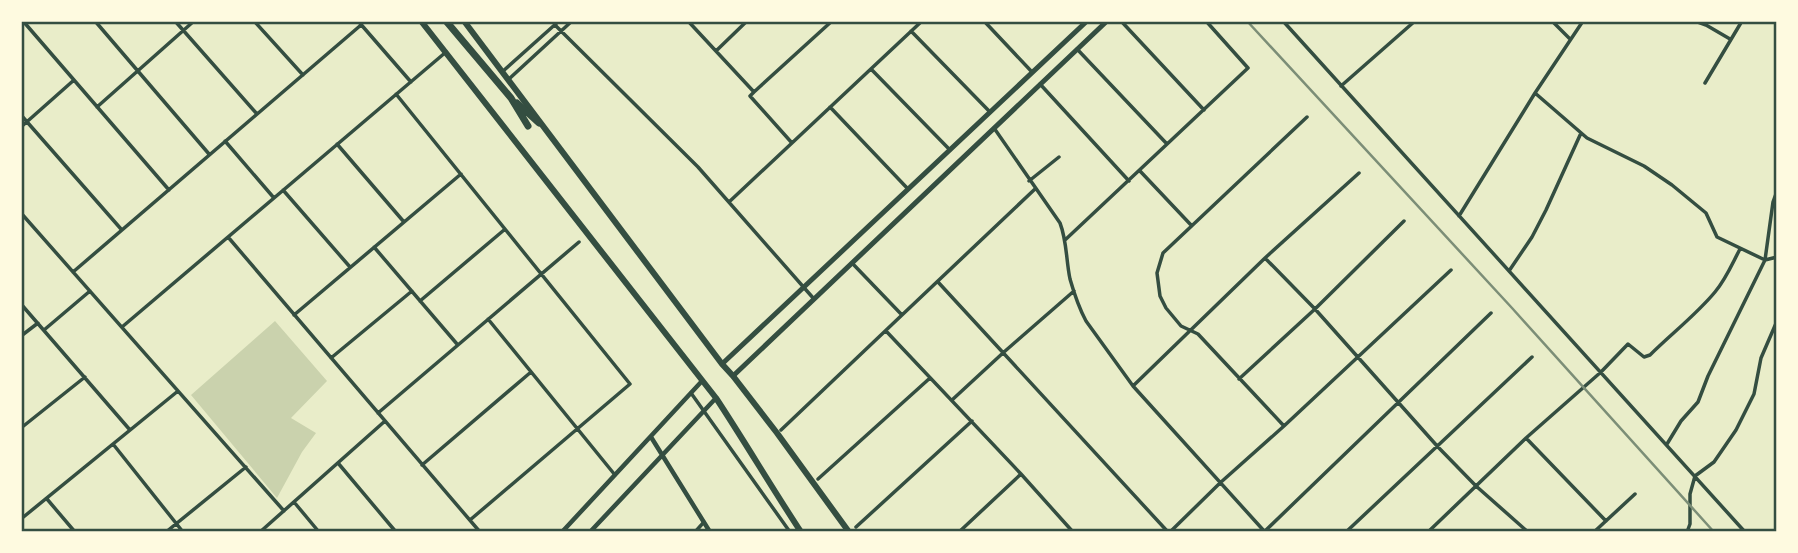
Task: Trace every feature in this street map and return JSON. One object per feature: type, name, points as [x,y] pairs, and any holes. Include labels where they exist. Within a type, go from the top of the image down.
[{"type":"highway","points":[[421,21],[716,398],[801,532]]},
{"type":"highway","points":[[446,21],[511,98],[539,123]]},
{"type":"highway","points":[[464,21],[849,532]]},
{"type":"highway","points":[[511,98],[528,126]]},
{"type":"main road","points":[[722,365],[1087,21]]},
{"type":"main road","points":[[733,376],[1107,21]]},
{"type":"street","points":[[23,21],[169,190]]},
{"type":"street","points":[[95,21],[209,154]]},
{"type":"street","points":[[175,21],[257,114]]},
{"type":"street","points":[[97,107],[194,21]]},
{"type":"street","points":[[254,21],[303,75]]},
{"type":"street","points":[[508,80],[572,21]]},
{"type":"street","points":[[688,21],[754,92]]},
{"type":"street","points":[[716,51],[747,21]]},
{"type":"street","points":[[792,143],[750,96],[832,21]]},
{"type":"street","points":[[729,202],[922,21]]},
{"type":"street","points":[[984,21],[1032,72]]},
{"type":"street","points":[[1121,21],[1204,110]]},
{"type":"street","points":[[1065,240],[1248,68],[1206,21]]},
{"type":"street","points":[[1283,21],[1745,532]]},
{"type":"street","points":[[1341,86],[1415,21]]},
{"type":"street","points":[[1552,21],[1571,40]]},
{"type":"street","points":[[1459,217],[1583,21]]},
{"type":"street","points":[[1695,21],[1730,39]]},
{"type":"street","points":[[1705,83],[1742,21]]},
{"type":"street","points":[[73,272],[303,75],[359,23],[411,82]]},
{"type":"street","points":[[502,72],[557,23],[561,31],[698,167],[814,299]]},
{"type":"street","points":[[911,32],[990,112]]},
{"type":"street","points":[[1077,49],[1167,144]]},
{"type":"street","points":[[122,327],[447,51]]},
{"type":"street","points":[[871,69],[950,150]]},
{"type":"street","points":[[21,127],[74,80]]},
{"type":"street","points":[[1040,84],[1129,181]]},
{"type":"street","points":[[1535,93],[1587,138],[1644,166],[1672,185],[1706,213],[1717,237],[1765,260],[1777,257]]},
{"type":"street","points":[[396,94],[630,384],[470,520]]},
{"type":"street","points":[[830,107],[908,189]]},
{"type":"street","points":[[21,115],[122,230]]},
{"type":"street","points":[[1284,426],[1198,334],[1181,326],[1166,309],[1160,296],[1157,273],[1163,253],[1307,117]]},
{"type":"street","points":[[994,128],[1060,223],[1070,279],[1086,321],[1133,386],[1264,532],[1491,313]]},
{"type":"street","points":[[1509,271],[1532,237],[1581,133]]},
{"type":"street","points":[[225,141],[274,198]]},
{"type":"street","points":[[337,144],[404,222]]},
{"type":"street","points":[[1029,181],[1059,157]]},
{"type":"street","points":[[1140,171],[1191,225]]},
{"type":"street","points":[[1133,386],[1265,258],[1359,173]]},
{"type":"street","points":[[294,315],[461,174]]},
{"type":"street","points":[[852,263],[902,315],[1035,189]]},
{"type":"street","points":[[284,190],[350,267]]},
{"type":"street","points":[[1667,444],[1681,421],[1698,402],[1765,260],[1777,191]]},
{"type":"street","points":[[21,213],[284,511]]},
{"type":"street","points":[[1239,379],[1404,221]]},
{"type":"street","points":[[421,301],[505,229]]},
{"type":"street","points":[[228,237],[480,532]]},
{"type":"street","points":[[378,413],[579,242]]},
{"type":"street","points":[[374,247],[458,345]]},
{"type":"street","points":[[1428,532],[1628,344],[1644,357],[1650,355],[1716,291],[1740,248]]},
{"type":"street","points":[[1265,258],[1315,309],[1438,447],[1476,486],[1528,532]]},
{"type":"street","points":[[939,282],[1169,532],[1451,270]]},
{"type":"street","points":[[781,430],[902,316],[877,289]]},
{"type":"street","points":[[44,330],[90,291]]},
{"type":"street","points":[[331,358],[412,291]]},
{"type":"street","points":[[952,400],[1074,291]]},
{"type":"street","points":[[21,304],[130,430]]},
{"type":"street","points":[[488,319],[615,475]]},
{"type":"street","points":[[1687,532],[1690,524],[1690,494],[1695,476],[1714,462],[1736,430],[1754,394],[1761,358],[1777,321]]},
{"type":"street","points":[[21,336],[37,323]]},
{"type":"street","points":[[886,331],[1072,532]]},
{"type":"street","points":[[1346,532],[1532,357]]},
{"type":"street","points":[[422,465],[531,372]]},
{"type":"street","points":[[21,428],[85,377]]},
{"type":"street","points":[[818,479],[930,378]]},
{"type":"street","points":[[562,532],[702,381]]},
{"type":"street","points":[[21,519],[178,391]]},
{"type":"street","points":[[691,393],[790,532]]},
{"type":"street","points":[[590,532],[716,398]]},
{"type":"street","points":[[260,532],[385,421]]},
{"type":"street","points":[[856,527],[972,421]]},
{"type":"street","points":[[650,437],[710,532]]},
{"type":"street","points":[[1526,439],[1606,521]]},
{"type":"street","points":[[113,444],[183,532]]},
{"type":"street","points":[[338,463],[396,532]]},
{"type":"street","points":[[166,532],[246,467]]},
{"type":"street","points":[[959,532],[1021,474]]},
{"type":"street","points":[[1594,532],[1635,494]]},
{"type":"street","points":[[47,498],[75,532]]},
{"type":"street","points":[[294,502],[319,532]]},
{"type":"street","points":[[695,532],[704,522]]},
{"type":"street","points":[[1518,532],[1523,527]]},
{"type":"green space","points":[[275,321],[327,381],[291,418],[316,433],[302,452],[277,498],[191,395]]},
{"type":"railway","points":[[1247,21],[1714,532]]}]
